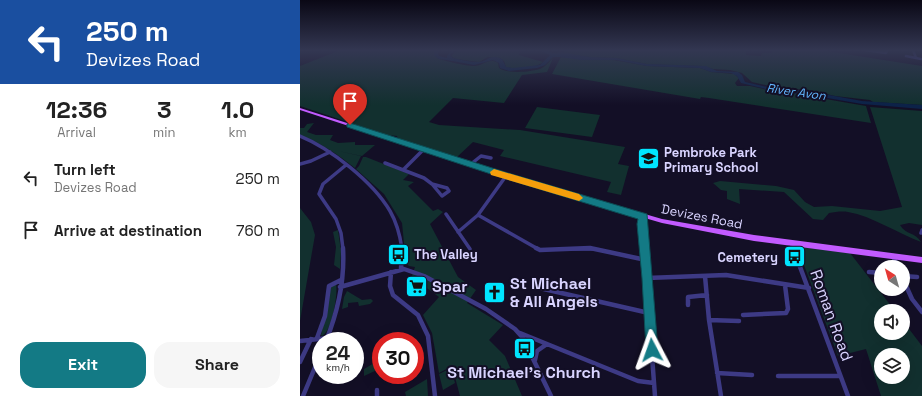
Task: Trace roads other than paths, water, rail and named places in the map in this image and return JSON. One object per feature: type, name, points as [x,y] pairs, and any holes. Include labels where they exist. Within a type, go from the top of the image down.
[{"type":"main road","name":"Devizes Road","points":[[300,109],[506,176],[644,216],[692,228],[922,260]]},
{"type":"street","points":[[300,136],[317,143],[330,152],[373,189],[384,201],[392,214],[400,236],[401,269]]},
{"type":"street","points":[[403,170],[424,149]]},
{"type":"street","points":[[300,164],[330,152]]},
{"type":"street","points":[[471,164],[478,157],[491,158]]},
{"type":"street","points":[[385,163],[424,178],[432,184],[442,196],[449,191],[447,188],[432,184]]},
{"type":"street","points":[[330,332],[336,315],[344,256],[342,237],[334,214],[319,194],[323,184],[346,165]]},
{"type":"street","points":[[458,232],[466,226],[472,218],[478,215],[506,176]]},
{"type":"street","points":[[446,214],[470,249]]},
{"type":"street","points":[[478,215],[540,250],[590,248],[646,260]]},
{"type":"street","points":[[644,216],[642,224],[648,278],[655,396]]},
{"type":"street","name":"Roman Road","points":[[792,243],[848,396]]},
{"type":"street","points":[[893,256],[895,260]]},
{"type":"street","points":[[340,287],[401,269],[412,270],[482,307],[519,333],[638,381],[654,383]]},
{"type":"street","points":[[391,272],[390,286],[393,295],[416,312],[424,324],[428,336],[435,396]]},
{"type":"street","points":[[870,272],[874,272]]},
{"type":"street","points":[[648,278],[726,275],[809,288]]},
{"type":"street","points":[[705,276],[721,396]]},
{"type":"street","points":[[910,277],[917,277]]},
{"type":"street","points":[[317,332],[325,316],[328,288],[331,284],[341,280]]},
{"type":"street","points":[[746,313],[786,313],[788,309],[785,285]]},
{"type":"street","points":[[535,287],[649,313]]},
{"type":"street","points":[[910,294],[922,312]]},
{"type":"street","points":[[688,305],[688,297],[708,295]]},
{"type":"street","points":[[710,320],[739,321]]},
{"type":"street","points":[[519,333],[535,361],[551,396]]},
{"type":"street","points":[[300,341],[312,338]]},
{"type":"street","points":[[300,362],[312,341]]},
{"type":"street","points":[[535,361],[537,351],[547,344]]},
{"type":"street","points":[[717,373],[752,375]]},
{"type":"street","points":[[303,396],[312,374]]},
{"type":"street","points":[[778,376],[840,376]]},
{"type":"water","points":[[501,68],[533,68],[509,71]]},
{"type":"water","name":"River Avon","points":[[701,68],[738,72],[742,75],[745,82],[776,89],[807,91],[862,101],[922,105],[922,109],[862,104],[804,94],[782,93],[741,83],[737,76],[731,73],[711,72]]},
{"type":"place","name":"Pembroke Park Primary School","points":[[648,159]]},
{"type":"place","name":"The Valley","points":[[399,254]]},
{"type":"place","name":"Cemetery","points":[[794,257]]},
{"type":"place","name":"Spar","points":[[416,286]]},
{"type":"place","name":"St Michael & All Angels","points":[[494,292]]},
{"type":"place","name":"St Michael's Church","points":[[524,349]]}]
